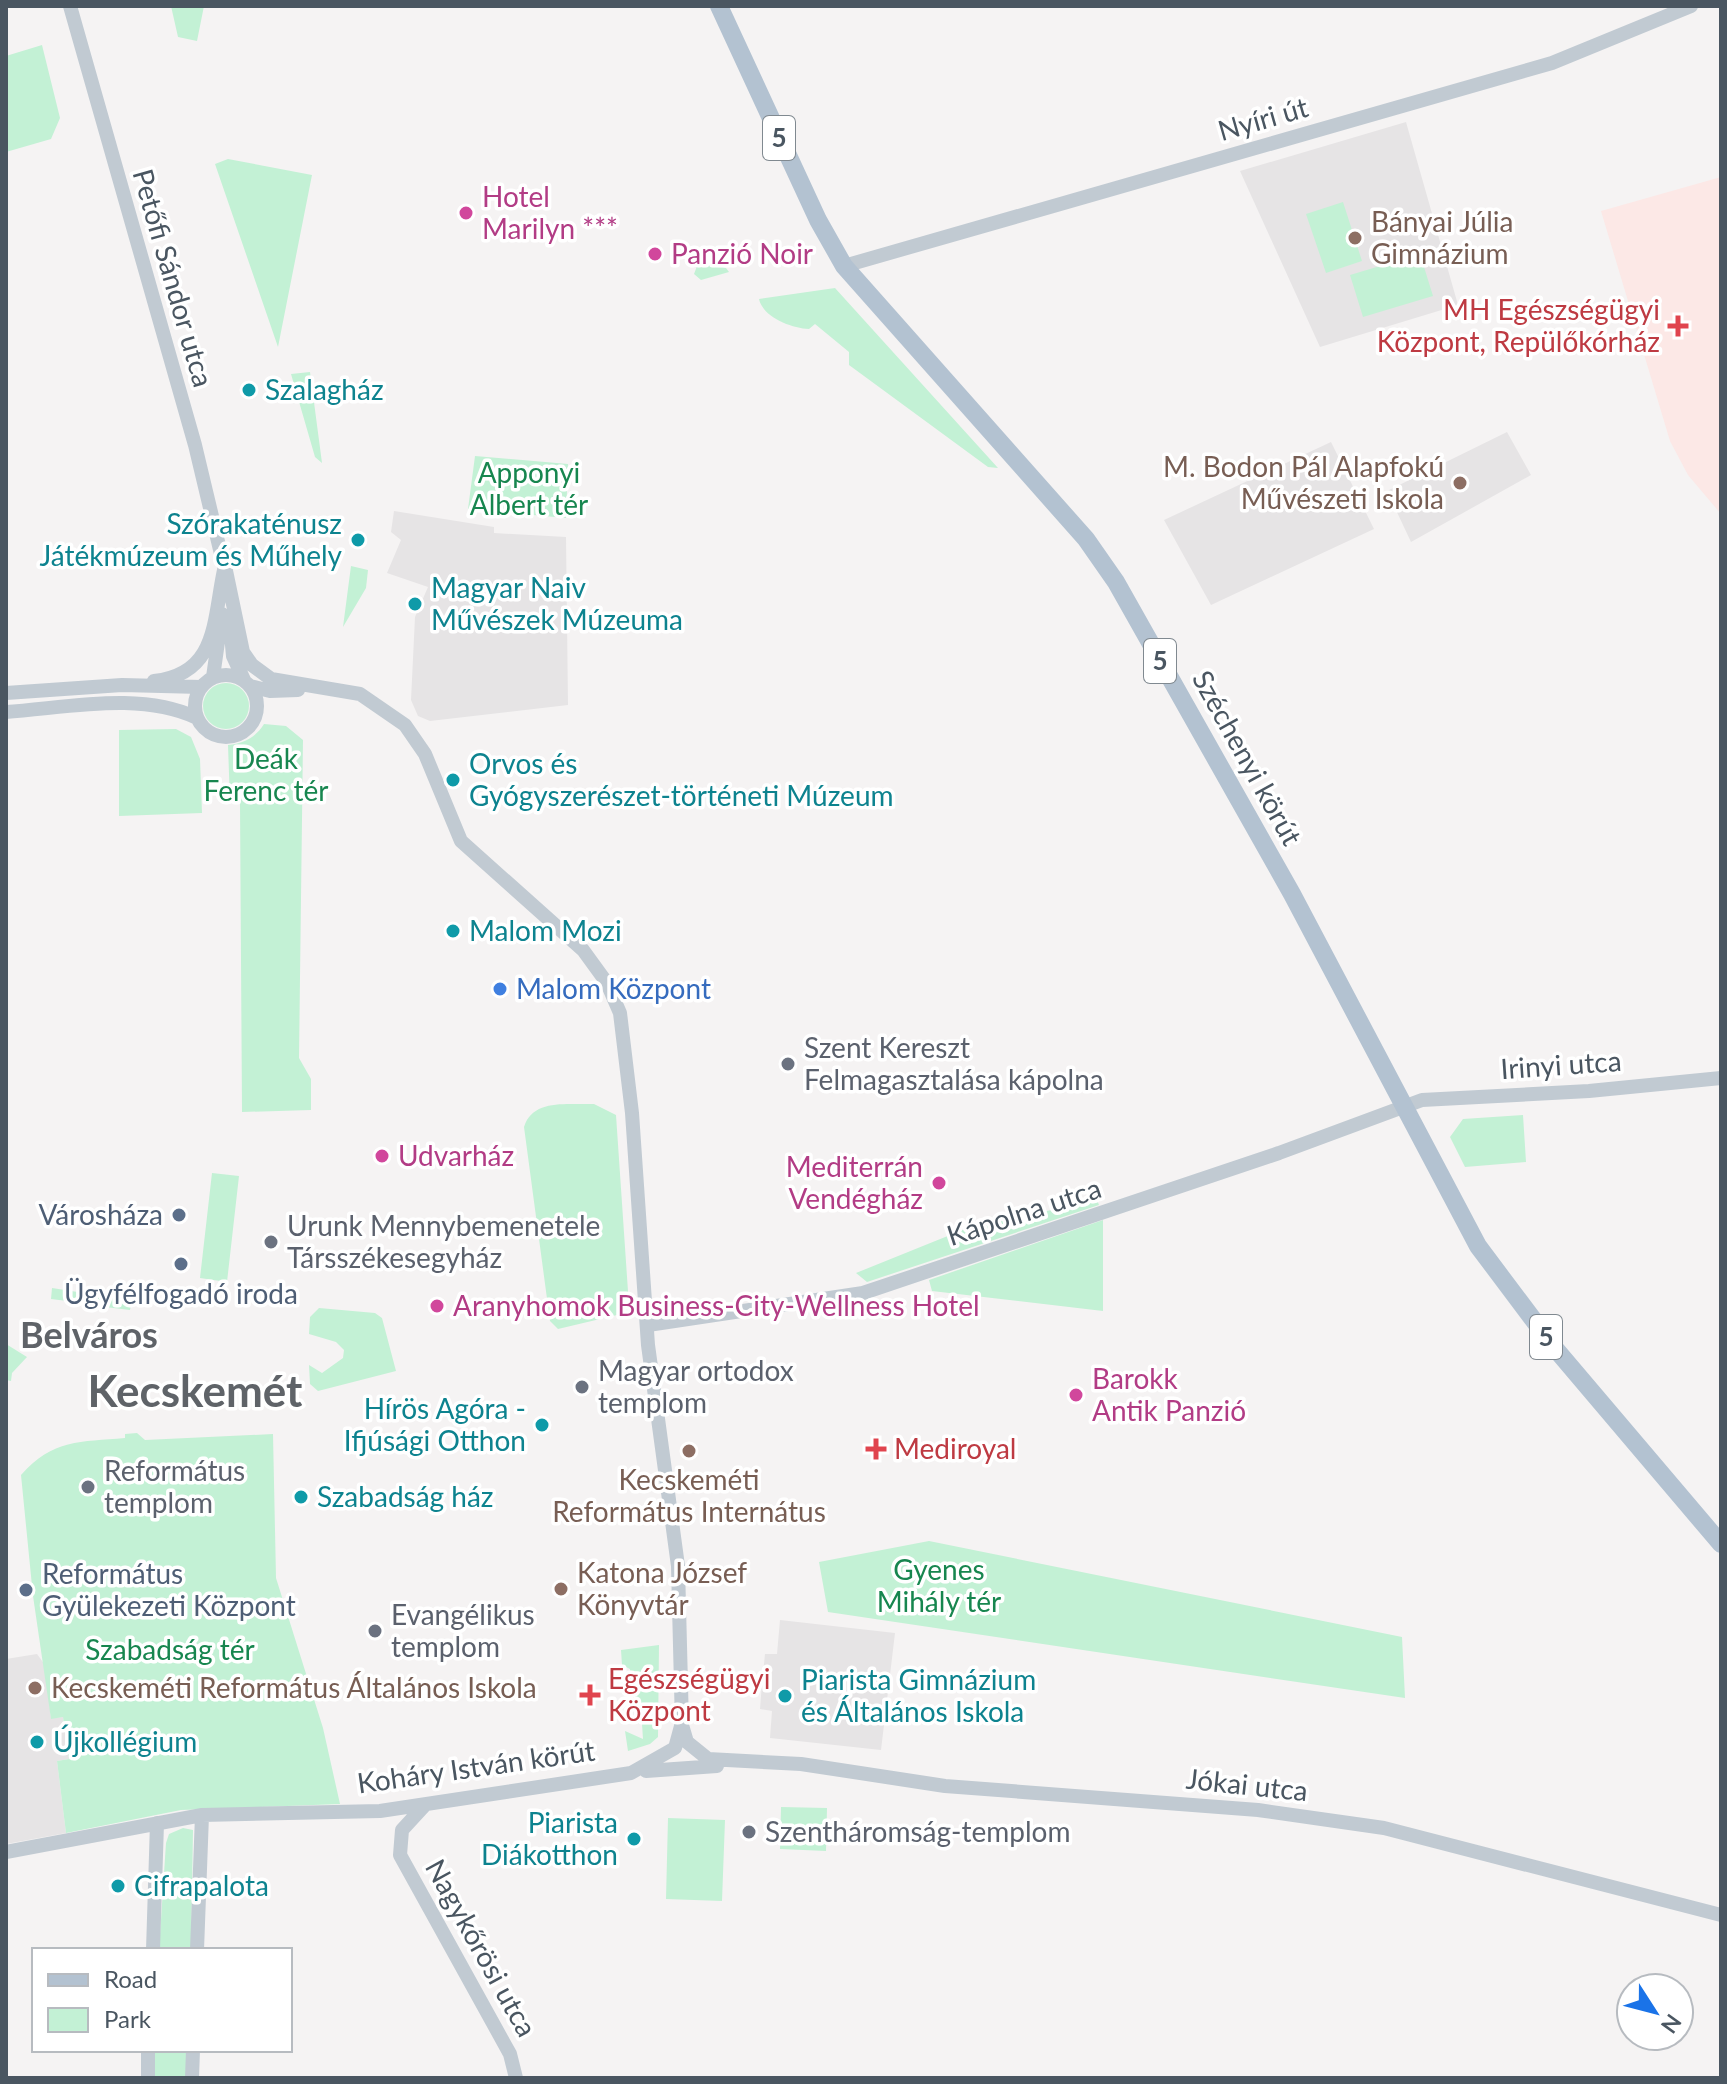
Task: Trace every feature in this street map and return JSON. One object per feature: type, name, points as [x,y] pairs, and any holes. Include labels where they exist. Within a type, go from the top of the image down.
[{"type":"main road","name":"Széchenyi körút","points":[[719,6],[806,195],[844,266],[1031,476],[1111,574],[1292,894],[1478,1246],[1553,1346],[1721,1544]]},
{"type":"street","name":"Petőfi Sándor utca","points":[[70,6],[195,445],[225,566],[233,656],[247,683]]},
{"type":"street","name":"Nyíri út","points":[[844,266],[1552,63],[1691,6]]},
{"type":"street","name":"Petőfi Sándor utca","points":[[213,677],[225,566]]},
{"type":"street","points":[[6,693],[122,685],[167,680],[187,674],[198,664],[207,645],[225,566]]},
{"type":"street","points":[[225,566],[247,659],[271,679],[360,694],[382,706],[412,734],[425,754],[461,841],[583,950],[607,983],[620,1013],[630,1088],[648,1325],[678,1566],[682,1725],[687,1742],[702,1756],[757,1763]]},
{"type":"street","points":[[197,718],[195,702],[201,687],[213,677],[229,674],[247,683],[283,692],[314,688]]},
{"type":"street","points":[[6,712],[163,706],[197,718],[215,735],[230,737],[245,730],[257,709],[247,683]]},
{"type":"street","points":[[122,685],[201,687]]},
{"type":"street","name":"Irinyi utca","points":[[1405,1106],[1422,1100],[1589,1091],[1721,1078]]},
{"type":"street","name":"Kápolna utca","points":[[648,1325],[863,1293],[1279,1153],[1405,1106]]},
{"type":"street","name":"Koháry István körút","points":[[6,1852],[202,1815],[380,1811],[639,1772],[675,1748],[682,1725]]},
{"type":"street","points":[[639,1772],[757,1763]]},
{"type":"street","name":"Jókai utca","points":[[757,1763],[801,1764],[945,1786],[1258,1810],[1384,1828],[1721,1915]]},
{"type":"street","name":"Nagykőrösi utca","points":[[425,1805],[402,1830],[400,1855],[510,2054],[516,2078]]},
{"type":"street","points":[[197,1948],[202,1815]]},
{"type":"street","points":[[153,1948],[157,1823]]},
{"type":"street","points":[[148,2052],[148,2078]]},
{"type":"street","points":[[192,2078],[193,2052]]},
{"type":"shaded area","name":"Bányai Júlia Gimnázium","points":[[1406,122],[1458,305],[1320,347],[1240,171]]},
{"type":"shaded area","name":"MH Egészségügyi Központ, Repülőkórház","points":[[1721,177],[1721,514],[1688,475],[1670,441],[1601,211]]},
{"type":"shaded area","name":"M. Bodon Pál Alapfokú Művészeti Iskola","points":[[1507,432],[1531,475],[1411,542],[1387,491]]},
{"type":"shaded area","points":[[1331,442],[1374,529],[1211,605],[1164,520]]},
{"type":"shaded area","points":[[394,511],[494,527],[494,533],[566,537],[568,705],[430,721],[418,716],[411,700],[415,617],[428,587],[387,573],[401,540],[391,532]]},
{"type":"shaded area","name":"Piarista Gimnázium és Általános Iskola","points":[[780,1620],[895,1633],[881,1750],[770,1738],[772,1711],[760,1709],[762,1683],[765,1654],[777,1654]]},
{"type":"shaded area","name":"Újkollégium","points":[[37,1654],[45,1665],[51,1718],[63,1717],[69,1759],[57,1761],[66,1833],[6,1844],[6,1659]]},
{"type":"green space","points":[[171,6],[204,6],[197,41],[178,37]]},
{"type":"green space","points":[[42,45],[60,118],[51,139],[6,152],[6,56]]},
{"type":"green space","points":[[228,159],[312,175],[278,347],[215,164]]},
{"type":"green space","points":[[1343,202],[1362,261],[1326,273],[1306,214]]},
{"type":"green space","points":[[1420,254],[1433,296],[1363,317],[1350,275]]},
{"type":"green space","points":[[699,261],[726,268],[729,272],[701,280],[694,274]]},
{"type":"green space","points":[[835,288],[998,468],[988,467],[849,365],[849,352],[815,324],[809,329],[786,324],[766,311],[759,299]]},
{"type":"green space","points":[[310,372],[322,463],[315,457],[291,374]]},
{"type":"green space","name":"Apponyi Albert tér","points":[[475,456],[568,464],[566,518],[468,509]]},
{"type":"green space","points":[[351,566],[368,570],[366,588],[343,627]]},
{"type":"green space","points":[[226,683],[242,690],[249,706],[242,722],[226,729],[210,722],[203,706],[210,690]]},
{"type":"green space","name":"Deák Ferenc tér","points":[[264,724],[286,726],[303,740],[299,1058],[311,1079],[311,1110],[242,1112],[240,804],[230,802],[228,745],[249,739]]},
{"type":"green space","points":[[176,729],[191,737],[200,759],[202,813],[119,816],[119,730]]},
{"type":"green space","points":[[594,1104],[616,1115],[629,1306],[617,1315],[558,1329],[550,1321],[524,1127],[535,1111],[543,1107]]},
{"type":"green space","points":[[1523,1115],[1526,1162],[1465,1167],[1450,1137],[1463,1119]]},
{"type":"green space","points":[[212,1173],[239,1176],[227,1282],[200,1278]]},
{"type":"green space","points":[[1097,1200],[1099,1205],[867,1282],[856,1273],[965,1229]]},
{"type":"green space","points":[[1103,1220],[1103,1311],[932,1291],[929,1280]]},
{"type":"green space","points":[[52,1288],[84,1293],[83,1303],[51,1299]]},
{"type":"green space","points":[[98,1295],[132,1300],[130,1310],[97,1306]]},
{"type":"green space","points":[[319,1308],[375,1313],[382,1318],[396,1371],[318,1391],[310,1384],[309,1365],[322,1373],[343,1358],[344,1350],[336,1342],[309,1334],[310,1317]]},
{"type":"green space","points":[[6,1344],[27,1357],[12,1373],[11,1381],[6,1380]]},
{"type":"green space","name":"Szabadság tér","points":[[137,1433],[145,1440],[273,1434],[276,1578],[323,1728],[340,1804],[181,1810],[66,1833],[57,1761],[69,1759],[63,1717],[51,1719],[33,1596],[21,1475],[44,1455],[68,1444],[125,1438],[125,1434]]},
{"type":"green space","name":"Gyenes Mihály tér","points":[[929,1541],[1402,1637],[1405,1698],[828,1612],[819,1562]]},
{"type":"green space","points":[[659,1645],[658,1737],[650,1744],[628,1751],[625,1731],[643,1739],[641,1709],[632,1703],[630,1669],[622,1665],[621,1650]]},
{"type":"green space","points":[[781,1807],[827,1808],[826,1851],[780,1849]]},
{"type":"green space","points":[[668,1818],[725,1820],[722,1901],[666,1899]]},
{"type":"green space","points":[[183,1828],[193,1830],[191,1948],[159,1948],[169,1834]]},
{"type":"green space","points":[[154,2052],[187,2052],[186,2078],[153,2078]]},
{"type":"place","name":"Hotel Marilyn ***","points":[[466,213]]},
{"type":"place","name":"Bányai Júlia Gimnázium","points":[[1355,238]]},
{"type":"place","name":"Panzió Noir","points":[[655,254]]},
{"type":"place","name":"MH Egészségügyi Központ, Repülőkórház","points":[[1678,326]]},
{"type":"place","name":"Szalagház","points":[[249,390]]},
{"type":"place","name":"M. Bodon Pál Alapfokú Művészeti Iskola","points":[[1460,483]]},
{"type":"place","name":"Szórakaténusz Játékmúzeum és Műhely","points":[[358,540]]},
{"type":"place","name":"Magyar Naiv Művészek Múzeuma","points":[[415,604]]},
{"type":"place","name":"Orvos és Gyógyszerészet-történeti Múzeum","points":[[453,780]]},
{"type":"place","name":"Malom Mozi","points":[[453,931]]},
{"type":"place","name":"Malom Központ","points":[[500,989]]},
{"type":"place","name":"Szent Kereszt Felmagasztalása kápolna","points":[[788,1064]]},
{"type":"place","name":"Udvarház","points":[[382,1156]]},
{"type":"place","name":"Mediterrán Vendégház","points":[[939,1183]]},
{"type":"place","name":"Városháza","points":[[179,1215]]},
{"type":"place","name":"Urunk Mennybemenetele Társszékesegyház","points":[[271,1242]]},
{"type":"place","name":"Ügyfélfogadó iroda","points":[[181,1264]]},
{"type":"place","name":"Aranyhomok Business-City-Wellness Hotel","points":[[437,1306]]},
{"type":"place","name":"Magyar ortodox templom","points":[[582,1387]]},
{"type":"place","name":"Barokk Antik Panzió","points":[[1076,1395]]},
{"type":"place","name":"Hírös Agóra - Ifjúsági Otthon","points":[[542,1425]]},
{"type":"place","name":"Mediroyal","points":[[876,1449]]},
{"type":"place","name":"Kecskeméti Református Internátus","points":[[689,1451]]},
{"type":"place","name":"Református templom","points":[[88,1487]]},
{"type":"place","name":"Szabadság ház","points":[[301,1497]]},
{"type":"place","name":"Katona József Könyvtár","points":[[561,1589]]},
{"type":"place","name":"Református Gyülekezeti Központ","points":[[26,1590]]},
{"type":"place","name":"Evangélikus templom","points":[[375,1631]]},
{"type":"place","name":"Kecskeméti Református Általános Iskola","points":[[35,1688]]},
{"type":"place","name":"Egészségügyi Központ","points":[[590,1695]]},
{"type":"place","name":"Piarista Gimnázium és Általános Iskola","points":[[785,1696]]},
{"type":"place","name":"Újkollégium","points":[[37,1742]]},
{"type":"place","name":"Szentháromság-templom","points":[[749,1832]]},
{"type":"place","name":"Piarista Diákotthon","points":[[634,1839]]},
{"type":"place","name":"Cifrapalota","points":[[118,1886]]},
{"type":"district","name":"Belváros","points":[[89,1335]]},
{"type":"district","name":"Kecskemét","points":[[195,1392]]}]
